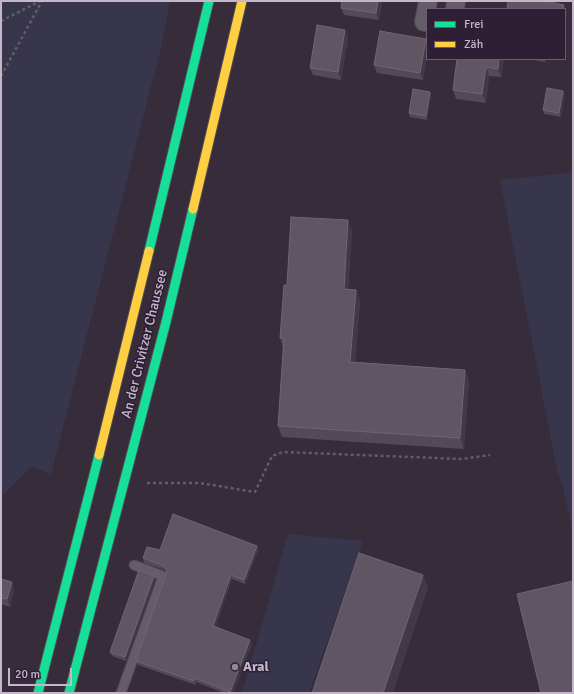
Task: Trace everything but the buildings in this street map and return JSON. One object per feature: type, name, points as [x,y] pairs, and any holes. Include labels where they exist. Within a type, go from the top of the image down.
[{"type":"main road","name":"An der Crivitzer Chaussee","points":[[38,693],[87,505],[209,1]]},
{"type":"main road","name":"An der Crivitzer Chaussee","points":[[69,693],[166,322],[242,1]]},
{"type":"street","points":[[426,12],[424,22],[426,22]]},
{"type":"lane","points":[[121,693],[164,576],[134,565]]},
{"type":"path","points":[[1,22],[41,1]]},
{"type":"path","points":[[1,76],[41,1]]},
{"type":"path","points":[[142,482],[163,484],[200,483],[255,492],[272,456],[283,452],[462,459],[490,455]]},
{"type":"shaded area","points":[[1,1],[170,1],[161,48],[51,474],[31,467],[1,497]]},
{"type":"shaded area","points":[[573,172],[573,532],[557,469],[500,180]]},
{"type":"shaded area","points":[[288,534],[363,541],[309,693],[242,693]]},
{"type":"traffic: fast","points":[[149,251],[209,1]]},
{"type":"traffic: fast","points":[[69,693],[166,322],[193,209]]},
{"type":"traffic: fast","points":[[38,693],[99,455]]},
{"type":"traffic: slow","points":[[193,209],[242,1]]},
{"type":"traffic: slow","points":[[99,455],[149,251]]},
{"type":"place","name":"Aral","points":[[235,667]]}]
